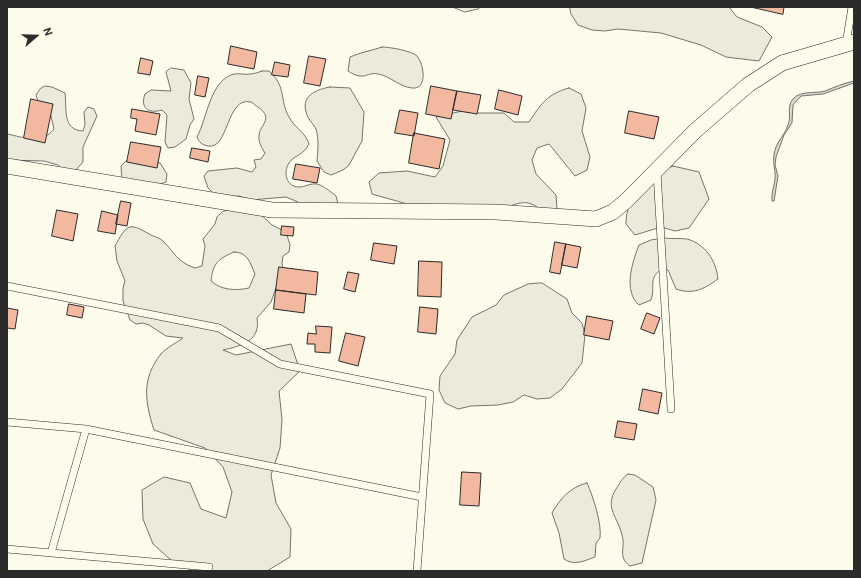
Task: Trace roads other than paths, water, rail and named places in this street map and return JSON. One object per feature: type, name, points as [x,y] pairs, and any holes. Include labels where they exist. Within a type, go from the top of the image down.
[{"type":"street","points":[[7,166],[272,210],[496,212],[596,219],[613,212],[695,131],[748,85],[782,63],[850,43]]},
{"type":"lane","points":[[850,43],[852,7]]},
{"type":"lane","points":[[657,169],[671,408]]},
{"type":"lane","points":[[7,286],[219,328],[280,364],[430,394],[418,571]]},
{"type":"lane","points":[[7,422],[86,429],[422,497]]},
{"type":"lane","points":[[51,553],[86,429]]},
{"type":"lane","points":[[7,549],[209,567]]}]
